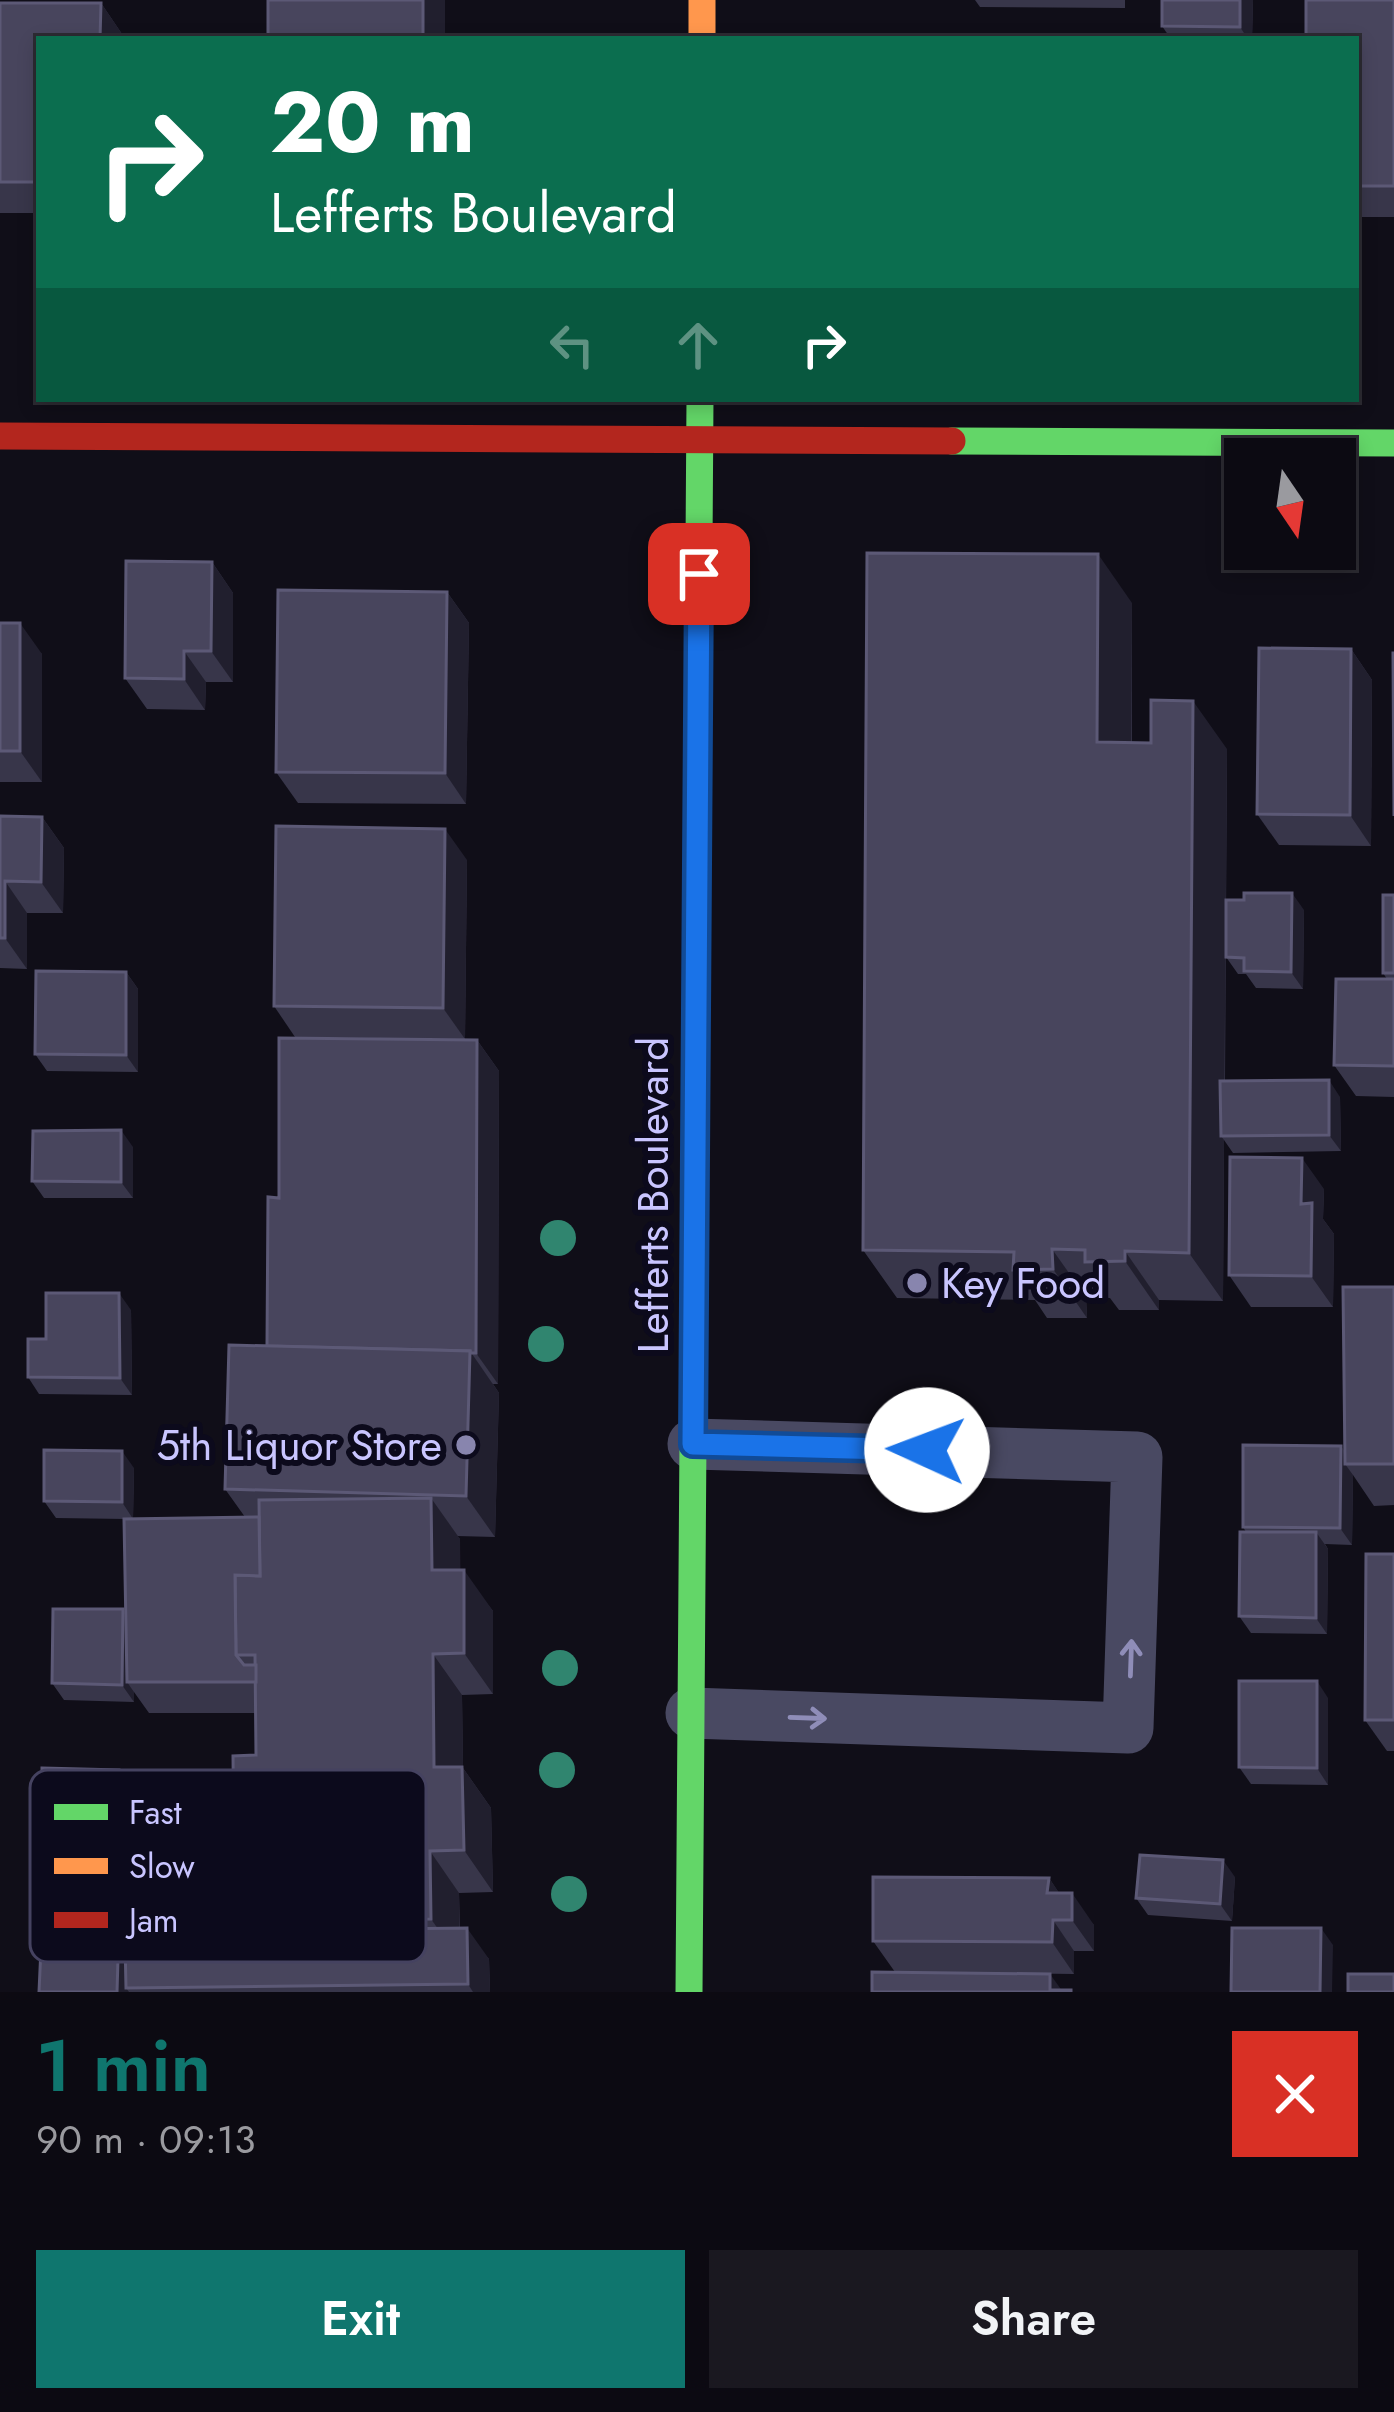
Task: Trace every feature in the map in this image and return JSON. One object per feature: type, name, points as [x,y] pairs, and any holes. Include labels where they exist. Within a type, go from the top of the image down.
[{"type":"main road","points":[[702,0],[702,36]]},
{"type":"main road","name":"Lefferts Boulevard","points":[[689,1992],[700,402]]},
{"type":"main road","points":[[0,436],[1394,443]]},
{"type":"lane","points":[[691,1713],[1129,1728],[1137,1457],[693,1444]]},
{"type":"building","points":[[268,0],[423,0],[423,36],[268,36]]},
{"type":"building","points":[[1162,0],[1240,0],[1240,27],[1162,26]]},
{"type":"building","points":[[1306,0],[1394,0],[1394,186],[1359,186],[1359,36],[1306,36]]},
{"type":"building","points":[[0,3],[101,3],[100,36],[36,36],[36,182],[0,182]]},
{"type":"building","points":[[867,553],[1098,554],[1097,742],[1151,743],[1151,700],[1193,701],[1189,1253],[1125,1251],[1125,1261],[1085,1262],[1085,1250],[1052,1249],[1053,1269],[1013,1270],[1014,1252],[863,1250]]},
{"type":"building","points":[[126,561],[212,562],[211,651],[184,651],[184,679],[125,678]]},
{"type":"building","points":[[278,590],[447,592],[445,773],[276,772]]},
{"type":"building","points":[[0,623],[20,623],[20,751],[0,751]]},
{"type":"building","points":[[1259,648],[1351,649],[1350,815],[1257,814]]},
{"type":"building","points":[[0,816],[42,817],[41,882],[5,881],[5,938],[0,938]]},
{"type":"building","points":[[276,826],[445,829],[443,1008],[274,1006]]},
{"type":"building","points":[[1244,893],[1292,893],[1291,972],[1244,971],[1244,958],[1226,957],[1226,900],[1244,900]]},
{"type":"building","points":[[1383,895],[1394,895],[1394,973],[1383,973]]},
{"type":"building","points":[[36,971],[126,972],[126,1055],[35,1054]]},
{"type":"building","points":[[1336,979],[1394,979],[1394,1066],[1334,1065]]},
{"type":"building","points":[[279,1038],[477,1040],[476,1353],[267,1346],[268,1197],[279,1198]]},
{"type":"building","points":[[1329,1080],[1329,1135],[1221,1136],[1220,1081]]},
{"type":"building","points":[[121,1130],[121,1182],[32,1181],[33,1131]]},
{"type":"building","points":[[1230,1157],[1302,1158],[1301,1204],[1312,1203],[1311,1276],[1229,1275]]},
{"type":"building","points":[[1343,1287],[1394,1287],[1394,1464],[1345,1464]]},
{"type":"building","points":[[46,1293],[119,1293],[120,1378],[28,1377],[28,1339],[46,1339]]},
{"type":"building","points":[[229,1345],[470,1351],[466,1496],[225,1489]]},
{"type":"building","points":[[1243,1445],[1341,1446],[1340,1528],[1243,1527]]},
{"type":"building","points":[[44,1450],[122,1451],[122,1502],[44,1501]]},
{"type":"building","points":[[431,1498],[432,1570],[464,1570],[464,1653],[433,1654],[434,1767],[462,1767],[464,1850],[430,1851],[431,1919],[426,1919],[426,1770],[233,1770],[233,1756],[256,1755],[255,1655],[236,1655],[235,1575],[260,1576],[259,1500]]},
{"type":"building","points":[[259,1517],[260,1576],[235,1575],[236,1655],[244,1665],[256,1665],[256,1682],[127,1682],[124,1519]]},
{"type":"building","points":[[1240,1532],[1316,1532],[1316,1618],[1239,1616]]},
{"type":"building","points":[[1366,1554],[1394,1554],[1394,1720],[1365,1720]]},
{"type":"building","points":[[53,1609],[123,1609],[122,1685],[52,1683]]},
{"type":"building","points":[[1239,1681],[1317,1681],[1317,1768],[1239,1767]]},
{"type":"building","points":[[1140,1855],[1223,1860],[1220,1904],[1136,1898]]},
{"type":"building","points":[[873,1877],[1049,1878],[1047,1893],[1072,1893],[1072,1920],[1053,1920],[1052,1942],[873,1941]]},
{"type":"building","points":[[426,1928],[467,1928],[468,1984],[126,1988],[125,1962],[426,1962]]},
{"type":"building","points":[[1232,1928],[1321,1928],[1320,1992],[1231,1992]]},
{"type":"building","points":[[40,1962],[118,1962],[117,1992],[39,1992]]},
{"type":"building","points":[[872,1972],[1050,1974],[1050,1990],[1071,1992],[872,1992]]},
{"type":"building","points":[[1348,1974],[1394,1974],[1394,1992],[1348,1992]]},
{"type":"traffic: fast","points":[[697,839],[700,402]]},
{"type":"traffic: fast","points":[[952,441],[1394,443]]},
{"type":"traffic: fast","points":[[689,1992],[693,1439]]},
{"type":"traffic: slow","points":[[702,0],[702,36]]},
{"type":"traffic: jam","points":[[0,436],[952,441]]},
{"type":"traffic: jam","points":[[693,1439],[697,839]]},
{"type":"place","name":"Key Food","points":[[917,1283]]},
{"type":"place","name":"5th Liquor Store","points":[[466,1445]]},
{"type":"route","points":[[699,574],[693,1444],[927,1450]]}]
